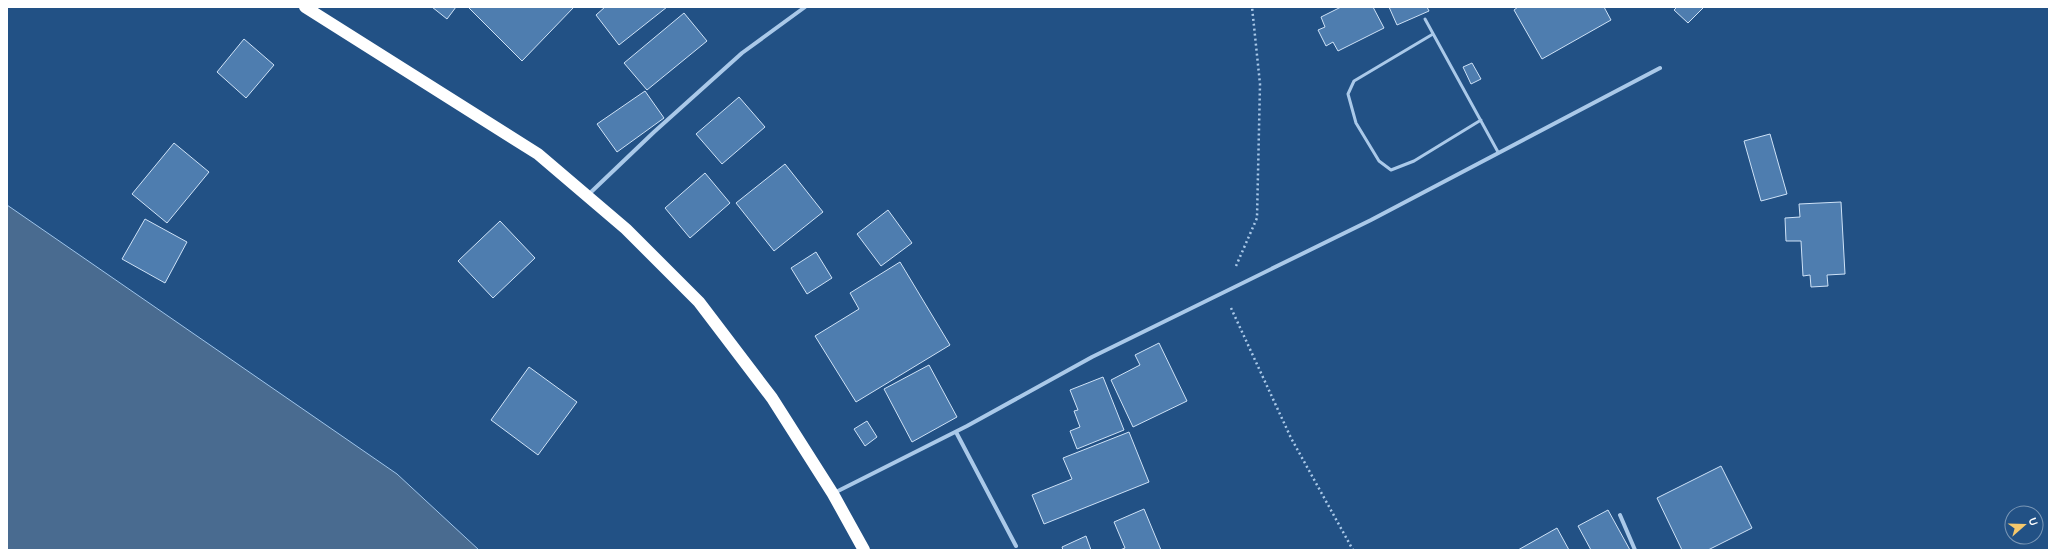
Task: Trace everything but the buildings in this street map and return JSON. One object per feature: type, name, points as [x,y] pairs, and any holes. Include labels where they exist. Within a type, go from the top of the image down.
[{"type":"highway","points":[[306,7],[538,154],[626,229],[699,302],[772,398],[833,494],[864,550]]},
{"type":"street","points":[[587,196],[654,132],[742,53],[805,7]]},
{"type":"street","points":[[833,494],[956,432],[1092,357],[1371,220],[1660,68]]},
{"type":"street","points":[[956,432],[1016,546]]},
{"type":"street","points":[[1620,515],[1635,550]]},
{"type":"lane","points":[[1425,19],[1498,152]]},
{"type":"lane","points":[[1433,34],[1354,81],[1348,94],[1356,123],[1379,161],[1391,170],[1414,161],[1481,120]]},
{"type":"water","points":[[7,205],[397,474],[479,550],[7,550]]}]
